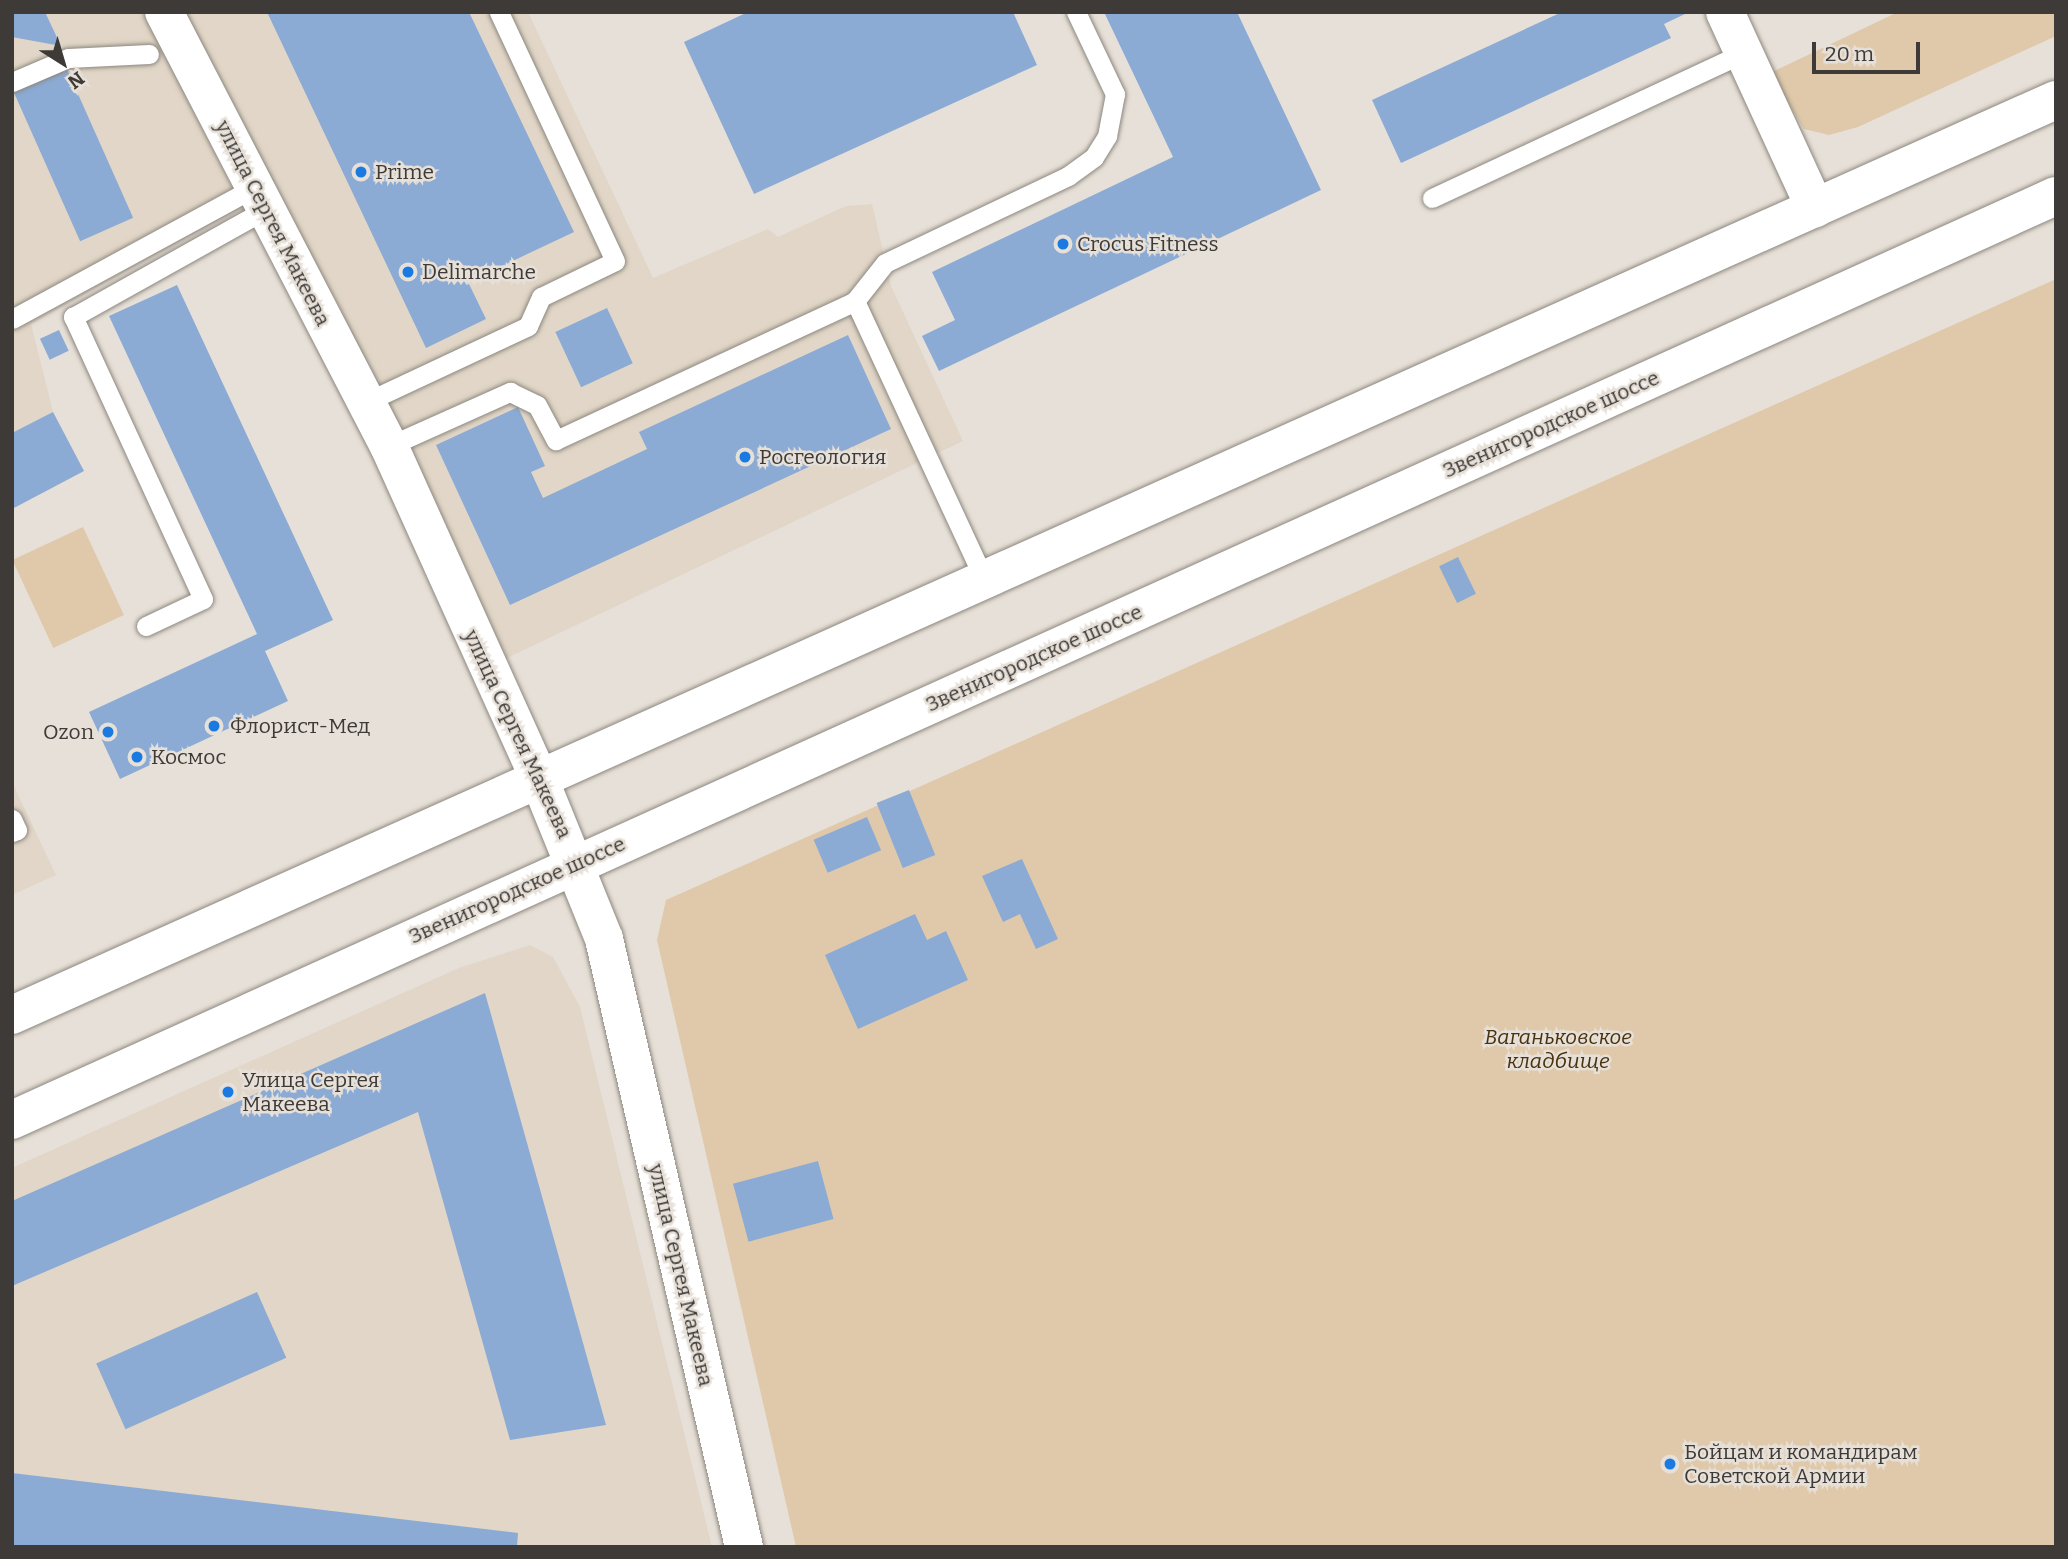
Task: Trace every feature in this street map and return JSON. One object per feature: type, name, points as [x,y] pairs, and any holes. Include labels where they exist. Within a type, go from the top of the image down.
[{"type":"main road","name":"улица Сергея Макеева","points":[[164,12],[389,446],[577,864],[604,939],[744,1547]]},
{"type":"main road","points":[[1725,12],[1815,208]]},
{"type":"main road","points":[[12,1015],[540,781],[2056,100]]},
{"type":"main road","name":"Звенигородское шоссе","points":[[12,1120],[2056,196]]},
{"type":"lane","points":[[366,402],[528,326],[541,297],[615,261],[499,12]]},
{"type":"lane","points":[[389,446],[510,392],[537,405],[556,440],[855,301],[885,263],[1068,176],[1094,157],[1107,136],[1115,94],[1076,12]]},
{"type":"lane","points":[[1432,198],[1743,53]]},
{"type":"lane","points":[[12,82],[68,58],[149,54]]},
{"type":"lane","points":[[12,319],[261,198]]},
{"type":"lane","points":[[146,626],[203,599],[73,317],[261,198]]},
{"type":"lane","points":[[855,301],[985,581]]},
{"type":"lane","points":[[12,819],[17,830],[12,832]]},
{"type":"shaded area","points":[[12,12],[145,12],[242,207],[31,324],[53,412],[84,471],[12,509]]},
{"type":"shaded area","points":[[186,12],[528,12],[653,278],[768,229],[778,237],[846,206],[872,204],[891,286],[963,441],[505,659]]},
{"type":"shaded area","points":[[12,782],[56,875],[12,895]]},
{"type":"shaded area","points":[[530,945],[553,957],[580,1007],[712,1547],[12,1547],[12,1168],[459,968]]},
{"type":"green space","points":[[1898,12],[2056,12],[2056,36],[1858,127],[1829,135],[1804,129],[1770,73]]},
{"type":"green space","name":"Ваганьковское кладбище","points":[[2056,279],[2056,1547],[796,1547],[657,940],[666,900]]},
{"type":"green space","points":[[83,527],[124,615],[53,648],[12,560]]},
{"type":"building","points":[[12,12],[45,12],[61,46],[12,37]]},
{"type":"building","points":[[267,12],[469,12],[574,232],[468,282],[486,319],[426,348]]},
{"type":"building","points":[[748,12],[1013,12],[1037,65],[754,194],[684,42]]},
{"type":"building","points":[[1104,12],[1237,12],[1321,190],[939,371],[922,336],[955,320],[932,272],[1173,157]]},
{"type":"building","points":[[1562,12],[1685,14],[1664,24],[1671,38],[1401,163],[1372,100]]},
{"type":"building","points":[[66,67],[133,218],[80,241],[13,91]]},
{"type":"building","points":[[177,285],[333,620],[265,651],[288,701],[120,779],[89,712],[257,634],[109,316]]},
{"type":"building","points":[[607,308],[633,363],[581,387],[555,332]]},
{"type":"building","points":[[59,330],[69,351],[50,360],[40,339]]},
{"type":"building","points":[[848,335],[891,429],[510,605],[436,445],[518,407],[545,466],[531,472],[543,498],[647,449],[639,432]]},
{"type":"building","points":[[53,412],[84,471],[12,509],[12,433]]},
{"type":"building","points":[[1458,557],[1476,594],[1457,603],[1439,566]]},
{"type":"building","points":[[909,790],[935,855],[903,868],[877,803]]},
{"type":"building","points":[[867,817],[881,850],[828,873],[814,840]]},
{"type":"building","points":[[1022,859],[1058,939],[1036,949],[1020,914],[1003,922],[982,876]]},
{"type":"building","points":[[915,914],[927,940],[946,931],[968,980],[858,1029],[825,955]]},
{"type":"building","points":[[485,993],[606,1425],[510,1440],[418,1112],[12,1286],[12,1201]]},
{"type":"building","points":[[818,1161],[834,1219],[749,1242],[733,1184]]},
{"type":"building","points":[[257,1292],[286,1358],[126,1429],[96,1364]]},
{"type":"building","points":[[12,1473],[518,1533],[517,1547],[12,1547]]},
{"type":"place","name":"Prime","points":[[361,172]]},
{"type":"place","name":"Crocus Fitness","points":[[1063,244]]},
{"type":"place","name":"Delimarche","points":[[408,272]]},
{"type":"place","name":"Росгеология","points":[[745,457]]},
{"type":"place","name":"Флорист-Мед","points":[[214,726]]},
{"type":"place","name":"Ozon","points":[[108,732]]},
{"type":"place","name":"Космос","points":[[137,757]]},
{"type":"place","name":"Улица Сергея Макеева","points":[[228,1092]]},
{"type":"place","name":"Бойцам и командирам Советской Армии","points":[[1670,1464]]}]
